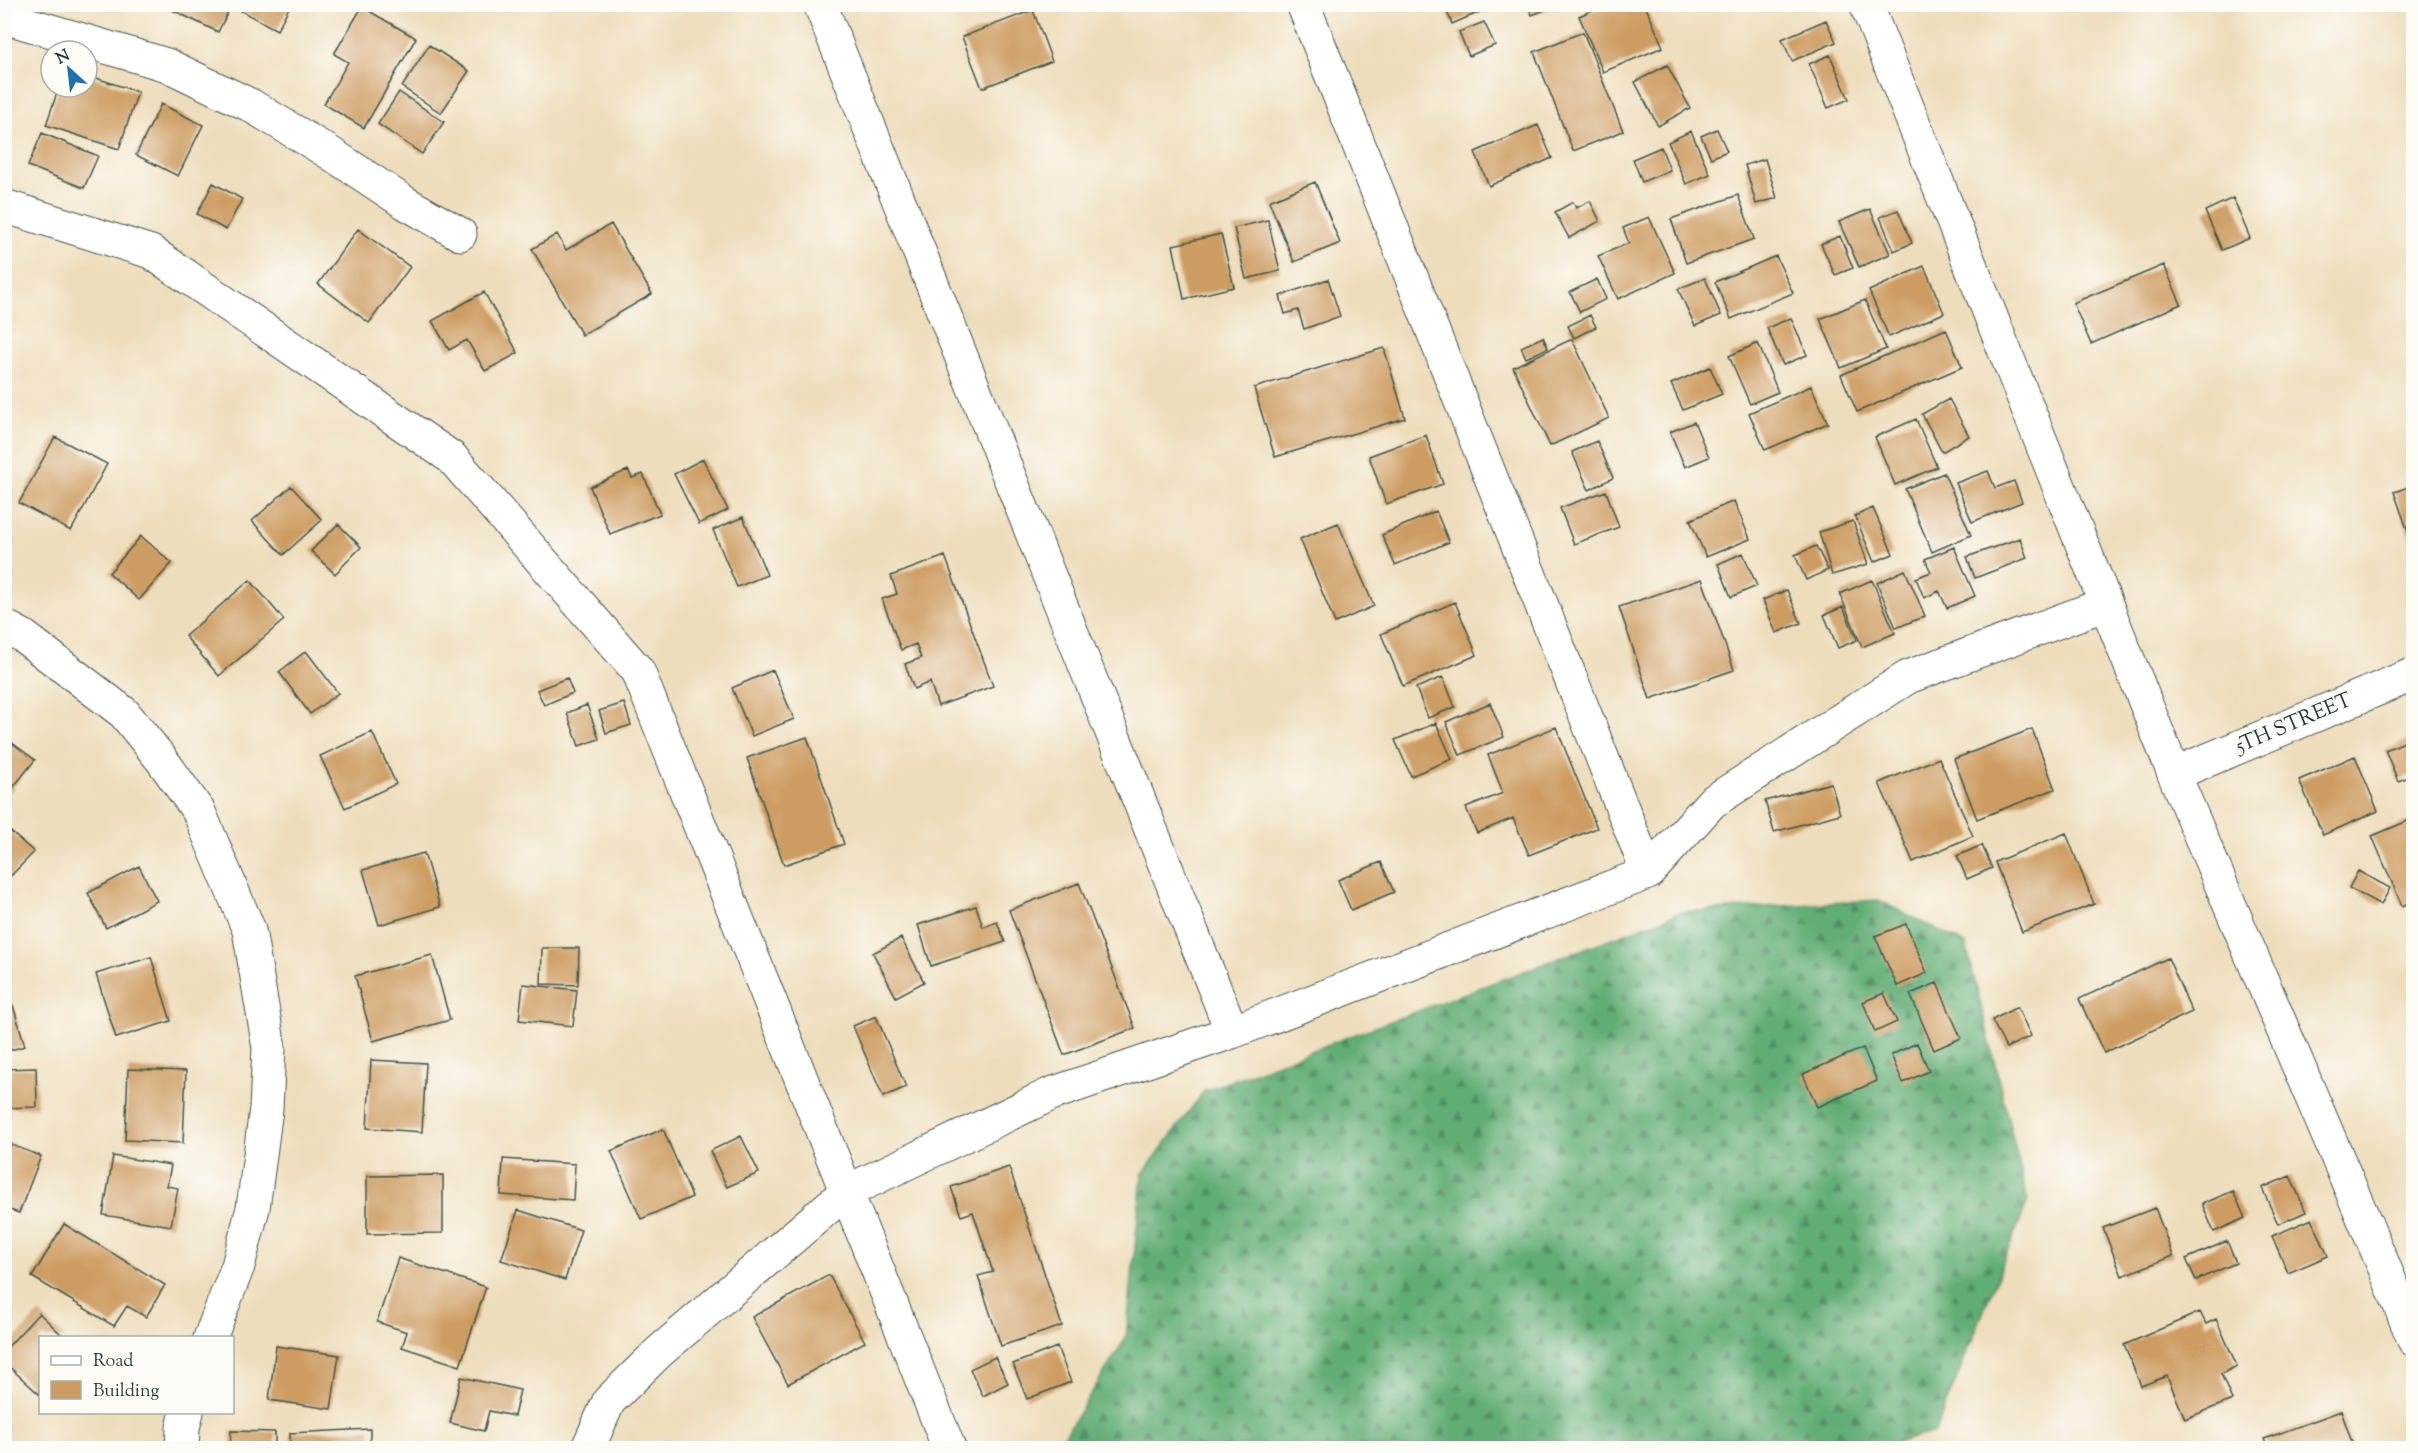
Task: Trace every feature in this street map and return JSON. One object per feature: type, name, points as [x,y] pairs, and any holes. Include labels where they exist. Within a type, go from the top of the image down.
[{"type":"street","points":[[820,4],[1232,1032]]},
{"type":"street","points":[[1303,4],[1648,873]]},
{"type":"street","points":[[1866,4],[2174,774],[2401,1271],[2414,1340]]},
{"type":"street","points":[[4,17],[167,65],[250,105],[330,153],[404,202],[460,234]]},
{"type":"street","points":[[4,206],[151,252],[452,458],[638,671],[949,1449]]},
{"type":"street","points":[[588,1449],[609,1401],[617,1393],[659,1352],[846,1192],[1051,1094],[1232,1032],[1648,873],[1712,802],[1908,677],[2106,604]]},
{"type":"street","points":[[4,626],[23,636],[124,713],[199,812],[249,930],[268,1048],[266,1109],[253,1208],[238,1266],[211,1336]]},
{"type":"street","name":"5TH STREET","points":[[2174,774],[2414,674]]},
{"type":"street","points":[[158,1449],[184,1430]]},
{"type":"green space","points":[[1878,900],[1966,944],[2028,1201],[1935,1432],[1876,1448],[1057,1448],[1126,1338],[1142,1175],[1204,1091],[1682,912]]},
{"type":"building","points":[[160,4],[232,4],[218,32]]},
{"type":"building","points":[[244,4],[291,4],[277,30],[241,11]]},
{"type":"building","points":[[1444,4],[1480,4],[1482,11],[1452,24]]},
{"type":"building","points":[[1527,4],[1558,4],[1558,5],[1532,15]]},
{"type":"building","points":[[1605,5],[1645,5],[1663,47],[1603,72],[1579,16]]},
{"type":"building","points":[[362,7],[416,38],[364,128],[324,104],[348,62],[334,54]]},
{"type":"building","points":[[1033,10],[1052,61],[982,88],[962,37]]},
{"type":"building","points":[[1826,20],[1836,42],[1792,61],[1782,39]]},
{"type":"building","points":[[1484,22],[1495,45],[1469,56],[1459,32]]},
{"type":"building","points":[[1583,32],[1623,131],[1573,151],[1534,52]]},
{"type":"building","points":[[429,45],[469,71],[441,113],[402,87]]},
{"type":"building","points":[[1830,55],[1849,99],[1828,108],[1809,64]]},
{"type":"building","points":[[1667,65],[1690,108],[1658,126],[1635,82]]},
{"type":"building","points":[[99,79],[138,92],[119,149],[46,125],[55,99],[99,99]]},
{"type":"building","points":[[399,92],[444,122],[422,154],[378,124]]},
{"type":"building","points":[[161,104],[203,125],[178,176],[136,155]]},
{"type":"building","points":[[1538,125],[1552,158],[1489,186],[1475,152]]},
{"type":"building","points":[[1717,129],[1727,151],[1711,158],[1701,136]]},
{"type":"building","points":[[1691,131],[1710,174],[1686,184],[1668,142]]},
{"type":"building","points":[[42,133],[98,156],[84,188],[28,166]]},
{"type":"building","points":[[1661,147],[1670,170],[1642,182],[1633,159]]},
{"type":"building","points":[[1765,159],[1777,198],[1756,204],[1745,165]]},
{"type":"building","points":[[1315,182],[1340,243],[1294,262],[1269,201]]},
{"type":"building","points":[[213,183],[242,199],[226,230],[197,214]]},
{"type":"building","points":[[1738,195],[1754,239],[1686,263],[1671,219]]},
{"type":"building","points":[[2233,198],[2250,238],[2222,250],[2205,211]]},
{"type":"building","points":[[1590,201],[1600,221],[1569,238],[1555,212],[1573,202],[1576,208]]},
{"type":"building","points":[[1870,209],[1890,254],[1859,267],[1839,222]]},
{"type":"building","points":[[1898,210],[1912,243],[1894,251],[1880,217]]},
{"type":"building","points":[[1649,217],[1675,273],[1618,299],[1598,256],[1629,243],[1623,228]]},
{"type":"building","points":[[1268,220],[1280,271],[1246,279],[1234,228]]},
{"type":"building","points":[[611,224],[652,294],[582,335],[532,249],[557,234],[566,250]]},
{"type":"building","points":[[358,229],[410,267],[369,323],[318,284]]},
{"type":"building","points":[[1221,234],[1234,287],[1184,299],[1173,245]]},
{"type":"building","points":[[1840,236],[1853,268],[1835,275],[1821,244]]},
{"type":"building","points":[[1776,256],[1793,293],[1731,319],[1715,282]]},
{"type":"building","points":[[2164,265],[2181,304],[2091,344],[2073,303]]},
{"type":"building","points":[[1924,266],[1944,313],[1889,337],[1869,291]]},
{"type":"building","points":[[1705,278],[1721,315],[1695,326],[1678,289]]},
{"type":"building","points":[[1328,279],[1340,316],[1304,329],[1298,310],[1285,314],[1280,296]]},
{"type":"building","points":[[1597,279],[1606,299],[1580,312],[1570,292]]},
{"type":"building","points":[[484,292],[518,353],[485,371],[467,340],[449,350],[432,321]]},
{"type":"building","points":[[1865,300],[1886,349],[1841,368],[1820,319]]},
{"type":"building","points":[[1590,315],[1596,327],[1574,338],[1568,326]]},
{"type":"building","points":[[1791,318],[1807,355],[1783,365],[1767,328]]},
{"type":"building","points":[[1946,329],[1962,367],[1857,412],[1841,375]]},
{"type":"building","points":[[1543,337],[1548,348],[1526,358],[1521,347]]},
{"type":"building","points":[[1572,339],[1609,418],[1550,446],[1513,367]]},
{"type":"building","points":[[1758,343],[1778,392],[1750,404],[1729,356]]},
{"type":"building","points":[[1384,348],[1405,418],[1275,457],[1254,388]]},
{"type":"building","points":[[1710,367],[1722,394],[1683,410],[1671,384]]},
{"type":"building","points":[[1811,386],[1828,423],[1765,450],[1749,413]]},
{"type":"building","points":[[1949,399],[1969,436],[1942,452],[1922,414]]},
{"type":"building","points":[[1916,419],[1937,467],[1895,485],[1875,437]]},
{"type":"building","points":[[1694,422],[1709,457],[1685,467],[1670,432]]},
{"type":"building","points":[[1426,435],[1443,484],[1386,504],[1369,456]]},
{"type":"building","points":[[55,437],[107,464],[71,531],[19,503]]},
{"type":"building","points":[[1597,441],[1613,478],[1589,490],[1572,452]]},
{"type":"building","points":[[703,459],[728,510],[699,524],[674,474]]},
{"type":"building","points":[[628,470],[632,478],[643,474],[660,514],[610,534],[590,487]]},
{"type":"building","points":[[1988,471],[1995,488],[2014,481],[2022,502],[1972,522],[1956,483]]},
{"type":"building","points":[[1944,473],[1971,535],[1932,552],[1905,489]]},
{"type":"building","points":[[2414,485],[2414,546],[2413,546],[2394,492]]},
{"type":"building","points":[[291,486],[322,520],[283,555],[252,521]]},
{"type":"building","points":[[1606,491],[1619,527],[1574,544],[1560,508]]},
{"type":"building","points":[[1734,501],[1750,539],[1706,557],[1690,520]]},
{"type":"building","points":[[1873,508],[1893,554],[1874,562],[1855,516]]},
{"type":"building","points":[[1436,511],[1449,542],[1395,565],[1382,535]]},
{"type":"building","points":[[743,517],[767,575],[737,587],[713,530]]},
{"type":"building","points":[[1853,521],[1868,564],[1832,575],[1819,532]]},
{"type":"building","points":[[1338,523],[1374,606],[1335,623],[1300,539]]},
{"type":"building","points":[[338,524],[361,547],[335,574],[311,551]]},
{"type":"building","points":[[141,536],[172,563],[139,600],[109,573]]},
{"type":"building","points":[[2020,538],[2027,558],[1975,578],[1967,557]]},
{"type":"building","points":[[1816,546],[1828,570],[1806,580],[1795,555]]},
{"type":"building","points":[[1954,547],[1975,596],[1947,608],[1939,591],[1924,598],[1916,578],[1931,572],[1925,559]]},
{"type":"building","points":[[1743,553],[1757,586],[1731,597],[1718,564]]},
{"type":"building","points":[[945,556],[993,686],[938,706],[930,682],[914,689],[905,664],[921,658],[916,644],[901,650],[882,599],[897,594],[891,576]]},
{"type":"building","points":[[1905,570],[1925,616],[1896,628],[1877,583]]},
{"type":"building","points":[[1702,579],[1734,670],[1650,699],[1619,607]]},
{"type":"building","points":[[250,580],[284,620],[219,676],[185,636]]},
{"type":"building","points":[[1872,580],[1895,633],[1862,647],[1840,594]]},
{"type":"building","points":[[1787,590],[1801,623],[1776,633],[1763,600]]},
{"type":"building","points":[[1455,602],[1477,655],[1403,686],[1381,634]]},
{"type":"building","points":[[1843,607],[1857,640],[1838,648],[1824,615]]},
{"type":"building","points":[[306,651],[338,693],[310,714],[279,672]]},
{"type":"building","points":[[773,670],[794,719],[752,736],[732,688]]},
{"type":"building","points":[[1443,677],[1455,707],[1428,718],[1416,688]]},
{"type":"building","points":[[567,678],[573,693],[544,705],[537,690]]},
{"type":"building","points":[[624,703],[631,725],[606,733],[599,711]]},
{"type":"building","points":[[1490,703],[1504,737],[1460,755],[1446,722]]},
{"type":"building","points":[[587,705],[599,739],[579,746],[567,713]]},
{"type":"building","points":[[1436,723],[1452,759],[1411,776],[1395,740]]},
{"type":"building","points":[[1556,727],[1597,828],[1529,855],[1513,818],[1477,833],[1466,808],[1503,793],[1488,755]]},
{"type":"building","points":[[2032,729],[2055,789],[1977,819],[1954,759]]},
{"type":"building","points":[[372,732],[396,784],[345,808],[320,756]]},
{"type":"building","points":[[4,737],[35,760],[4,799]]},
{"type":"building","points":[[807,737],[844,844],[784,865],[747,758]]},
{"type":"building","points":[[2407,741],[2414,756],[2414,775],[2398,781],[2385,750]]},
{"type":"building","points":[[2355,756],[2378,811],[2323,835],[2299,780]]},
{"type":"building","points":[[1939,758],[1973,836],[1913,862],[1879,783]]},
{"type":"building","points":[[1831,783],[1840,814],[1774,832],[1765,801]]},
{"type":"building","points":[[2410,820],[2414,828],[2414,901],[2402,906],[2372,836]]},
{"type":"building","points":[[4,826],[34,852],[4,883]]},
{"type":"building","points":[[2066,833],[2094,904],[2022,932],[1995,862]]},
{"type":"building","points":[[1982,845],[1992,868],[1967,879],[1957,856]]},
{"type":"building","points":[[424,853],[440,907],[379,925],[363,870]]},
{"type":"building","points":[[1381,862],[1394,892],[1351,910],[1338,880]]},
{"type":"building","points":[[139,866],[157,901],[106,928],[88,893]]},
{"type":"building","points":[[2358,871],[2390,888],[2381,905],[2349,888]]},
{"type":"building","points":[[1079,883],[1135,1028],[1064,1055],[1009,910]]},
{"type":"building","points":[[976,906],[983,927],[997,922],[1005,942],[931,966],[918,925]]},
{"type":"building","points":[[1906,924],[1927,973],[1897,986],[1875,936]]},
{"type":"building","points":[[901,938],[924,982],[896,997],[873,953]]},
{"type":"building","points":[[542,948],[579,948],[578,985],[541,984]]},
{"type":"building","points":[[432,955],[450,1020],[373,1041],[355,976]]},
{"type":"building","points":[[151,957],[171,1021],[116,1038],[96,974]]},
{"type":"building","points":[[2168,958],[2192,1012],[2104,1053],[2079,999]]},
{"type":"building","points":[[1937,983],[1961,1038],[1934,1050],[1910,994]]},
{"type":"building","points":[[523,984],[577,990],[573,1026],[519,1020]]},
{"type":"building","points":[[1884,993],[1897,1022],[1875,1032],[1863,1002]]},
{"type":"building","points":[[13,1005],[25,1046],[4,1052],[4,1008]]},
{"type":"building","points":[[2017,1007],[2031,1036],[2006,1048],[1992,1020]]},
{"type":"building","points":[[876,1016],[906,1087],[883,1097],[853,1026]]},
{"type":"building","points":[[1917,1043],[1929,1071],[1903,1083],[1891,1055]]},
{"type":"building","points":[[1863,1048],[1877,1081],[1817,1107],[1803,1074]]},
{"type":"building","points":[[371,1060],[426,1063],[422,1132],[367,1128]]},
{"type":"building","points":[[36,1068],[37,1107],[4,1108],[4,1069]]},
{"type":"building","points":[[128,1069],[186,1071],[183,1143],[125,1140]]},
{"type":"building","points":[[663,1129],[692,1197],[641,1219],[611,1151]]},
{"type":"building","points":[[741,1136],[759,1173],[727,1187],[710,1151]]},
{"type":"building","points":[[4,1142],[41,1156],[19,1213],[4,1208]]},
{"type":"building","points":[[113,1156],[171,1165],[167,1186],[178,1188],[171,1226],[103,1215]]},
{"type":"building","points":[[503,1159],[575,1164],[573,1200],[501,1195]]},
{"type":"building","points":[[1009,1167],[1062,1326],[1001,1346],[978,1276],[993,1272],[973,1212],[961,1216],[951,1187]]},
{"type":"building","points":[[443,1175],[443,1233],[367,1234],[367,1176]]},
{"type":"building","points":[[2290,1176],[2306,1212],[2278,1224],[2262,1188]]},
{"type":"building","points":[[2233,1191],[2245,1218],[2214,1232],[2202,1204]]},
{"type":"building","points":[[2155,1208],[2173,1256],[2122,1276],[2103,1228]]},
{"type":"building","points":[[518,1210],[581,1230],[565,1280],[501,1260]]},
{"type":"building","points":[[2312,1219],[2328,1256],[2288,1273],[2272,1236]]},
{"type":"building","points":[[64,1224],[165,1285],[146,1317],[127,1306],[114,1326],[32,1277]]},
{"type":"building","points":[[2227,1241],[2236,1263],[2196,1280],[2186,1259]]},
{"type":"building","points":[[398,1258],[486,1287],[460,1366],[402,1347],[407,1332],[377,1322]]},
{"type":"building","points":[[829,1275],[865,1342],[788,1384],[752,1317]]},
{"type":"building","points":[[2200,1312],[2206,1324],[2216,1319],[2237,1366],[2221,1374],[2232,1400],[2185,1419],[2167,1376],[2141,1386],[2124,1345]]},
{"type":"building","points":[[39,1313],[63,1336],[39,1336],[39,1394],[4,1362],[4,1351]]},
{"type":"building","points":[[276,1346],[339,1355],[331,1409],[269,1400]]},
{"type":"building","points":[[1057,1347],[1071,1382],[1027,1399],[1013,1364]]},
{"type":"building","points":[[995,1357],[1008,1383],[983,1396],[970,1369]]},
{"type":"building","points":[[461,1377],[520,1390],[514,1416],[489,1411],[484,1431],[450,1423]]},
{"type":"building","points":[[2341,1411],[2354,1448],[2268,1448],[2264,1439]]},
{"type":"building","points":[[370,1429],[370,1448],[290,1448],[290,1433]]},
{"type":"building","points":[[231,1431],[275,1432],[275,1448],[230,1448]]},
{"type":"building","points":[[605,1443],[631,1447],[631,1448],[604,1448]]}]
